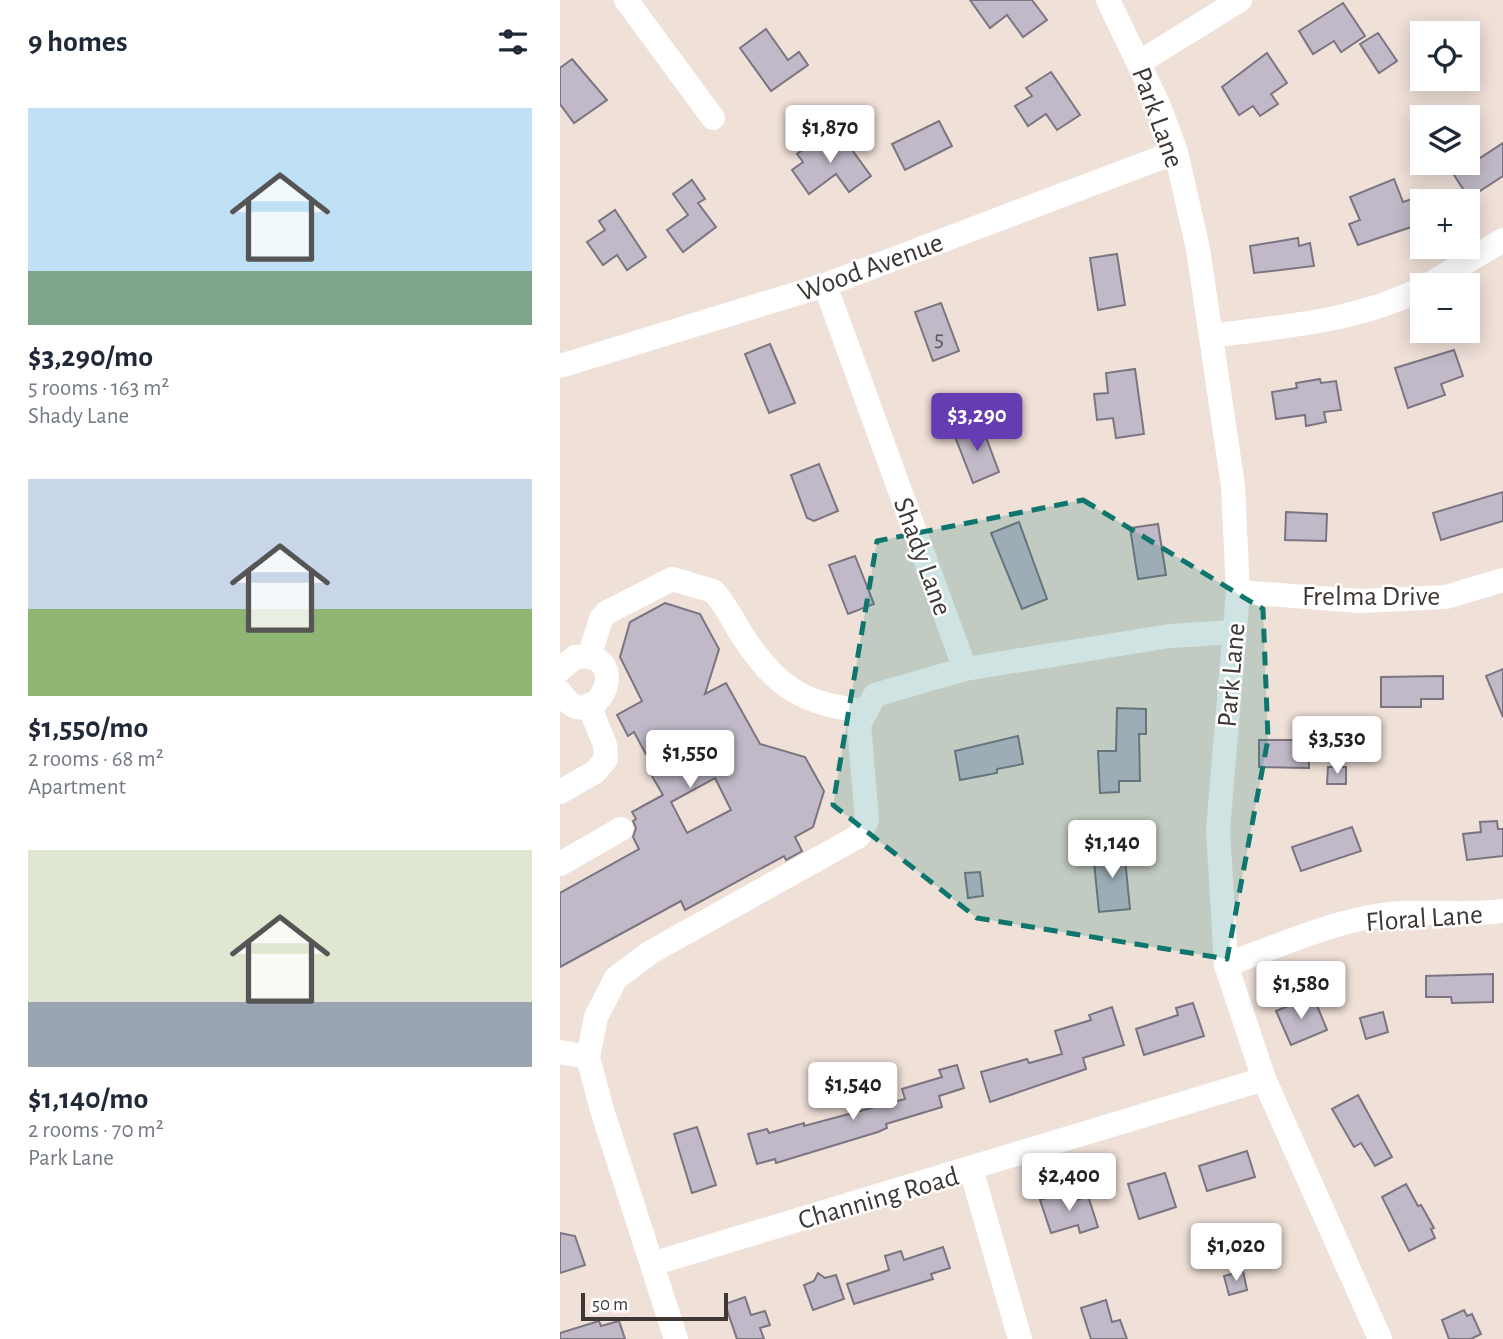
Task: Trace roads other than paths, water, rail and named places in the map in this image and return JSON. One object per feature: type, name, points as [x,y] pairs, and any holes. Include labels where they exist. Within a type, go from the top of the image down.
[{"type":"street","points":[[626,0],[713,118]]},
{"type":"street","name":"Park Lane","points":[[1108,0],[1140,62],[1176,152],[1198,249],[1233,486],[1238,592],[1218,830],[1226,965],[1264,1079],[1380,1339]]},
{"type":"street","points":[[1140,62],[1240,0]]},
{"type":"street","name":"Wood Avenue","points":[[560,366],[825,285],[1176,152]]},
{"type":"street","points":[[1448,273],[1503,240]]},
{"type":"street","name":"Shady Lane","points":[[825,285],[965,669]]},
{"type":"street","points":[[1210,336],[1327,320],[1388,305],[1410,294]]},
{"type":"street","points":[[589,657],[601,619],[606,613],[672,579],[713,591],[763,666],[790,690],[814,703],[866,711]]},
{"type":"street","name":"Frelma Drive","points":[[1238,592],[1385,600],[1446,597],[1503,580]]},
{"type":"street","points":[[676,1339],[602,1110],[588,1058],[596,1017],[616,978],[651,952],[851,842],[865,828],[859,724],[875,695],[965,669],[1170,636],[1235,632]]},
{"type":"street","points":[[560,670],[575,657],[589,657],[604,668],[608,684],[601,699],[589,705],[570,703],[560,692]]},
{"type":"street","points":[[560,792],[595,772],[606,759],[605,746],[589,705]]},
{"type":"street","points":[[560,864],[621,829]]},
{"type":"street","name":"Floral Lane","points":[[1226,965],[1369,917],[1416,912],[1479,914],[1503,911]]},
{"type":"street","points":[[560,1052],[588,1058]]},
{"type":"street","name":"Channing Road","points":[[652,1264],[971,1170],[1264,1079]]},
{"type":"street","points":[[971,1170],[1020,1339]]}]
